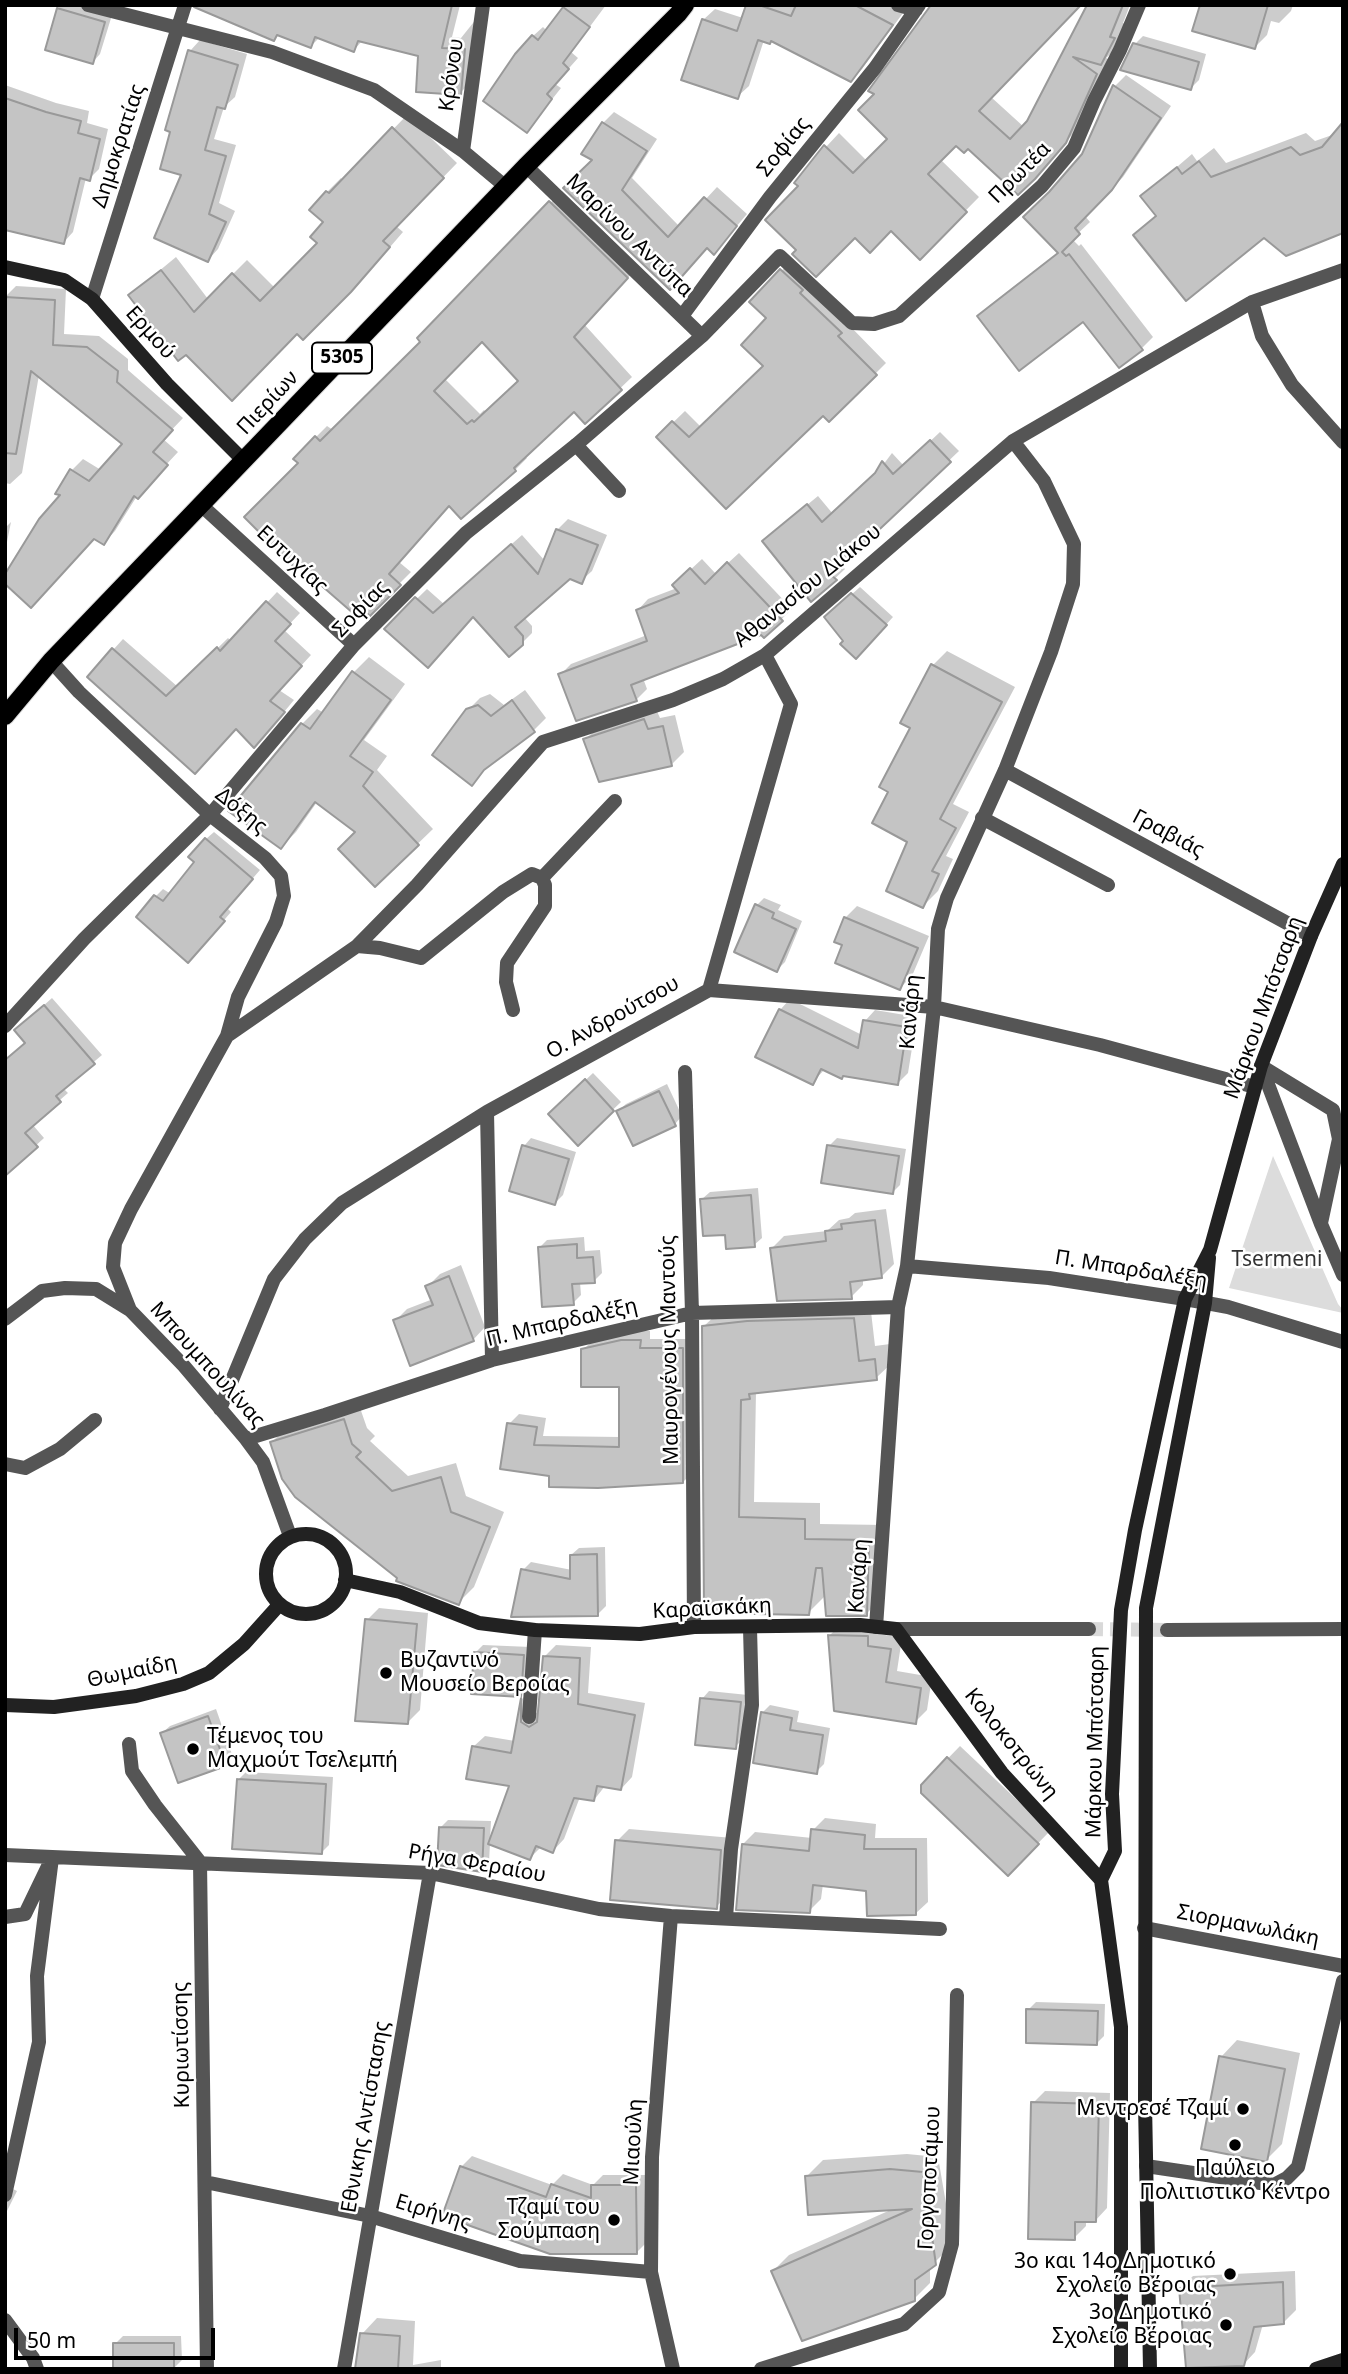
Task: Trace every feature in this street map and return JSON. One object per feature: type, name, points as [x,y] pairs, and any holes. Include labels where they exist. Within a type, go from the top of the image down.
[{"type":"main road","name":"Πιερίων","points":[[5,716],[51,661],[526,166],[685,5]]},
{"type":"street","points":[[88,5],[272,52],[374,90],[463,151],[506,187]]},
{"type":"street","name":"Δημοκρατίας","points":[[92,299],[185,5]]},
{"type":"street","name":"Κρόνου","points":[[463,151],[483,5]]},
{"type":"street","points":[[898,5],[917,8]]},
{"type":"street","name":"Πρωτέα","points":[[780,256],[852,323],[874,324],[899,316],[1042,186],[1074,148],[1094,101],[1121,50],[1139,5]]},
{"type":"street","name":"Σοφίας","points":[[682,316],[770,197],[875,68],[917,8]]},
{"type":"street","name":"Μαρίνου Αντύπα","points":[[526,166],[702,337]]},
{"type":"street","name":"Σοφίας","points":[[5,1026],[84,939],[211,815],[354,645],[466,533],[576,445],[702,337],[780,256]]},
{"type":"street","name":"Ερμού","points":[[5,267],[64,280],[92,299],[167,384],[244,461]]},
{"type":"street","name":"Αθανασίου Διάκου","points":[[227,1036],[357,946],[417,885],[543,742],[673,700],[723,679],[765,654],[1013,441],[1252,302],[1343,270]]},
{"type":"street","points":[[1252,302],[1262,336],[1292,385],[1343,442]]},
{"type":"street","name":"Κανάρη","points":[[876,1627],[898,1307],[907,1265],[934,1007],[938,929],[947,898],[1005,770],[1051,652],[1073,584],[1074,544],[1044,481],[1013,441]]},
{"type":"street","points":[[576,445],[619,491]]},
{"type":"street","name":"Ευτυχίας","points":[[201,505],[354,645]]},
{"type":"street","points":[[709,990],[791,704],[765,654]]},
{"type":"street","name":"Δόξης","points":[[51,661],[79,692],[211,815],[265,858],[281,876],[284,896],[276,922],[238,997],[227,1036]]},
{"type":"street","name":"Γραβιάς","points":[[1005,770],[1311,936]]},
{"type":"street","points":[[542,878],[615,801]]},
{"type":"street","points":[[982,818],[1108,884]]},
{"type":"street","name":"Μάρκου Μπότσαρη","points":[[1150,2369],[1144,1927],[1146,1608],[1205,1303],[1210,1250],[1261,1066],[1311,936],[1343,864]]},
{"type":"street","points":[[357,946],[380,948],[421,958],[503,892],[532,874],[542,878],[545,885],[545,906],[507,963],[506,982],[513,1010]]},
{"type":"street","name":"Ο. Ανδρούτσου","points":[[220,1409],[274,1279],[305,1240],[342,1203],[487,1112],[709,990],[934,1007],[1100,1045],[1255,1087]]},
{"type":"street","name":"Μπουμπουλίνας","points":[[227,1036],[131,1209],[115,1243],[113,1267],[130,1310],[184,1366],[263,1462],[290,1536]]},
{"type":"street","points":[[1261,1066],[1333,1110],[1339,1139],[1324,1231]]},
{"type":"street","points":[[1261,1066],[1343,1275]]},
{"type":"street","name":"Μαυρογένους Μαντούς","points":[[685,1072],[692,1313],[694,1627]]},
{"type":"street","points":[[487,1112],[492,1360]]},
{"type":"street","points":[[1324,1231],[1343,1242]]},
{"type":"street","name":"Μάρκου Μπότσαρη","points":[[1101,1880],[1115,1851],[1112,1794],[1121,1610],[1135,1530],[1185,1299],[1210,1250]]},
{"type":"street","name":"Π. Μπαρδαλέξη","points":[[907,1265],[1049,1278],[1185,1299],[1228,1307],[1343,1342]]},
{"type":"street","points":[[5,1319],[42,1291],[65,1288],[96,1289],[130,1310]]},
{"type":"street","name":"Π. Μπαρδαλέξη","points":[[246,1439],[492,1360],[692,1313],[898,1307]]},
{"type":"street","points":[[5,1464],[25,1468],[60,1449],[96,1420]]},
{"type":"street","points":[[308,1533],[332,1543],[341,1554],[346,1567],[345,1580],[341,1596],[331,1606],[319,1613],[305,1615],[279,1605],[268,1591],[266,1564],[278,1544],[290,1536],[308,1533]]},
{"type":"street","name":"Καραϊσκάκη","points":[[345,1580],[400,1592],[479,1623],[535,1630],[640,1634],[694,1627],[860,1625],[896,1629],[1089,1629]]},
{"type":"street","name":"Θωμαίδη","points":[[5,1704],[54,1707],[136,1696],[183,1684],[209,1673],[244,1644],[279,1605]]},
{"type":"street","points":[[726,1918],[731,1849],[752,1705],[750,1628]]},
{"type":"street","name":"Κολοκοτρώνη","points":[[896,1629],[1002,1773],[1101,1880]]},
{"type":"street","points":[[1167,1630],[1343,1629]]},
{"type":"street","points":[[529,1717],[535,1630]]},
{"type":"street","points":[[130,1744],[132,1771],[200,1862]]},
{"type":"street","name":"Ρήγα Φεραίου","points":[[5,1855],[430,1873],[599,1909],[671,1916],[940,1929]]},
{"type":"street","points":[[5,1917],[24,1914],[52,1858]]},
{"type":"street","points":[[5,2195],[39,2042],[37,1976],[52,1858]]},
{"type":"street","name":"Κυριωτίσσης","points":[[200,1862],[207,2369]]},
{"type":"street","name":"Εθνικης Αντίστασης","points":[[344,2369],[430,1873]]},
{"type":"street","points":[[1101,1880],[1121,2027],[1121,2369]]},
{"type":"street","name":"Μιαούλη","points":[[671,1916],[652,2157],[651,2272],[673,2369]]},
{"type":"street","name":"Σιορμανωλάκη","points":[[1144,1927],[1343,1966]]},
{"type":"street","points":[[1146,2166],[1274,2185],[1287,2178],[1298,2167],[1343,1981]]},
{"type":"street","name":"Γοργοποτάμου","points":[[761,2369],[904,2324],[939,2292],[952,2244],[957,1994]]},
{"type":"street","name":"Ειρήνης","points":[[205,2182],[370,2216],[520,2261],[651,2272]]},
{"type":"street","points":[[5,2320],[33,2358],[37,2369]]},
{"type":"street","points":[[1316,2369],[1343,2360]]},
{"type":"green space","name":"Tsermeni","points":[[1273,1156],[1343,1310],[1343,1313],[1229,1288]]},
{"type":"building","points":[[194,5],[452,5],[442,48],[465,49],[461,95],[416,92],[418,56],[358,41],[354,52],[315,37],[311,48],[277,35],[274,41]]},
{"type":"building","points":[[746,5],[759,5],[791,16],[796,5],[855,5],[893,25],[851,82],[771,41],[770,44],[758,40],[738,99],[681,80],[702,19],[737,31]]},
{"type":"building","points":[[931,5],[1081,5],[979,111],[1010,139],[1027,121],[1087,5],[1123,5],[1110,37],[1115,38],[1101,65],[1073,57],[1097,74],[1066,143],[1018,195],[968,149],[964,153],[956,146],[928,174],[967,212],[920,260],[891,231],[870,253],[855,238],[816,277],[792,254],[796,250],[765,220],[798,186],[794,183],[824,145],[853,173],[887,139],[858,110],[874,94],[868,91]]},
{"type":"building","points":[[1200,5],[1268,5],[1255,49],[1192,31]]},
{"type":"building","points":[[563,7],[590,27],[563,63],[569,69],[547,94],[552,99],[527,133],[483,101],[515,54],[532,35],[538,40]]},
{"type":"building","points":[[57,8],[105,22],[93,64],[45,50]]},
{"type":"building","points":[[1133,43],[1199,62],[1191,90],[1120,70]]},
{"type":"building","points":[[188,50],[238,65],[225,109],[217,107],[205,150],[226,156],[209,214],[226,222],[208,262],[154,238],[181,175],[160,169],[170,132],[165,130]]},
{"type":"building","points":[[1113,85],[1161,118],[1112,190],[1075,228],[1080,234],[1062,252],[1066,256],[1069,254],[1143,350],[1119,368],[1083,322],[1019,371],[977,316],[1058,253],[1023,217],[1082,154]]},
{"type":"building","points":[[5,98],[81,121],[78,133],[100,139],[90,181],[80,178],[64,244],[5,230]]},
{"type":"building","points":[[602,122],[647,151],[622,190],[668,237],[704,197],[737,226],[714,255],[707,248],[670,290],[563,188],[592,160],[581,154]]},
{"type":"building","points":[[1343,122],[1343,233],[1286,256],[1264,238],[1186,301],[1133,235],[1156,216],[1140,196],[1177,167],[1182,174],[1199,161],[1211,177],[1291,147],[1300,155],[1322,147]]},
{"type":"building","points":[[392,127],[444,178],[383,241],[390,247],[351,292],[303,340],[297,334],[232,401],[186,355],[178,361],[128,295],[161,270],[194,312],[232,273],[260,301],[317,243],[310,237],[323,222],[309,210],[326,191],[329,193]]},
{"type":"building","points":[[549,201],[628,278],[574,337],[622,390],[585,424],[574,412],[514,468],[516,471],[461,519],[449,506],[389,574],[401,585],[370,616],[360,607],[354,614],[299,566],[296,569],[244,517],[298,463],[293,459],[315,436],[320,441],[420,342],[417,338]],"holes":[[[482,342],[518,381],[474,422],[472,420],[467,424],[434,391]]]},
{"type":"building","points":[[780,269],[803,290],[800,293],[842,333],[838,336],[877,375],[829,422],[823,416],[726,509],[656,437],[672,421],[689,437],[763,366],[741,345],[766,318],[749,302]]},
{"type":"building","points":[[5,297],[55,300],[53,345],[87,347],[118,371],[117,382],[173,430],[153,452],[168,465],[138,499],[134,496],[104,545],[94,539],[31,608],[5,584],[5,574],[39,519],[60,495],[55,494],[70,469],[89,481],[122,444],[31,371],[16,454],[5,453]]},
{"type":"building","points":[[930,440],[951,462],[831,575],[837,580],[811,602],[762,541],[807,504],[822,522],[875,473],[882,461],[893,474]]},
{"type":"building","points":[[556,529],[598,545],[582,584],[570,579],[515,627],[523,636],[523,645],[509,657],[473,617],[428,668],[384,629],[415,597],[433,613],[511,544],[538,574]]},
{"type":"building","points":[[727,562],[783,621],[764,638],[761,635],[631,685],[637,701],[576,721],[558,674],[647,641],[636,610],[679,593],[672,585],[690,568],[705,584]]},
{"type":"building","points":[[851,593],[887,625],[856,659],[840,644],[843,641],[824,617]]},
{"type":"building","points":[[266,601],[291,624],[275,641],[302,666],[270,701],[285,712],[254,748],[236,729],[195,774],[87,677],[112,648],[166,696],[217,647],[220,651]]},
{"type":"building","points":[[931,664],[1002,702],[940,819],[956,828],[932,871],[939,874],[923,908],[886,891],[907,842],[872,823],[888,792],[879,787],[910,728],[900,723]]},
{"type":"building","points":[[352,671],[391,700],[350,756],[373,772],[363,786],[419,845],[375,887],[338,849],[355,832],[315,802],[281,849],[228,811],[301,723],[310,729]]},
{"type":"building","points":[[512,700],[535,732],[484,770],[472,786],[432,755],[466,709],[478,705],[491,716]]},
{"type":"building","points":[[644,719],[648,729],[663,726],[672,766],[599,782],[583,739]]},
{"type":"building","points":[[205,838],[253,879],[220,917],[225,921],[188,963],[136,917],[154,895],[163,901],[194,862],[188,857]]},
{"type":"building","points":[[755,904],[774,913],[772,918],[796,929],[777,972],[734,952]]},
{"type":"building","points":[[844,917],[918,948],[900,990],[835,963],[842,945],[834,942]]},
{"type":"building","points":[[44,1005],[95,1064],[56,1096],[61,1102],[25,1133],[38,1147],[5,1176],[5,1060],[25,1043],[14,1030]]},
{"type":"building","points":[[779,1009],[858,1048],[863,1020],[907,1027],[898,1085],[843,1076],[842,1079],[821,1069],[813,1085],[755,1057]]},
{"type":"building","points":[[585,1079],[614,1111],[578,1146],[548,1114]]},
{"type":"building","points":[[659,1091],[676,1126],[633,1146],[616,1111]]},
{"type":"building","points":[[522,1145],[569,1159],[555,1205],[509,1191]]},
{"type":"building","points":[[827,1145],[899,1156],[893,1194],[821,1183]]},
{"type":"building","points":[[751,1195],[755,1247],[726,1249],[725,1235],[703,1236],[700,1199]]},
{"type":"building","points":[[875,1220],[882,1278],[850,1282],[852,1299],[777,1301],[770,1248],[826,1241],[825,1231],[842,1229],[841,1224]]},
{"type":"building","points":[[577,1244],[577,1258],[593,1257],[595,1283],[572,1284],[574,1305],[542,1307],[538,1247]]},
{"type":"building","points":[[449,1276],[474,1341],[410,1366],[393,1320],[433,1305],[425,1286]]},
{"type":"building","points":[[854,1318],[859,1361],[875,1359],[877,1380],[749,1394],[750,1399],[741,1400],[739,1517],[805,1519],[805,1539],[869,1540],[867,1616],[826,1616],[822,1568],[816,1568],[809,1615],[704,1613],[702,1326],[747,1321]]},
{"type":"building","points":[[621,1340],[641,1340],[640,1348],[683,1348],[683,1483],[598,1488],[549,1487],[549,1476],[500,1469],[507,1423],[537,1427],[534,1445],[619,1447],[619,1387],[581,1387],[581,1349]]},
{"type":"building","points":[[344,1419],[352,1444],[361,1452],[356,1457],[392,1491],[441,1477],[451,1512],[490,1527],[459,1605],[396,1581],[397,1578],[295,1497],[282,1479],[270,1442]]},
{"type":"building","points":[[597,1554],[598,1616],[511,1617],[521,1569],[570,1579],[570,1555]]},
{"type":"building","name":"Βυζαντινό Μουσείο Βεροίας","points":[[365,1619],[417,1624],[408,1724],[355,1721]]},
{"type":"building","points":[[828,1635],[868,1636],[868,1646],[891,1649],[886,1682],[921,1688],[916,1724],[834,1711]]},
{"type":"building","points":[[474,1652],[524,1655],[521,1697],[471,1694]]},
{"type":"building","points":[[543,1656],[580,1658],[578,1704],[635,1715],[621,1790],[597,1786],[594,1801],[574,1798],[553,1853],[536,1846],[530,1860],[488,1844],[509,1786],[466,1779],[472,1746],[511,1753],[521,1698],[521,1722],[529,1727],[537,1722]]},
{"type":"building","points":[[700,1698],[741,1702],[736,1749],[695,1745]]},
{"type":"building","points":[[761,1712],[792,1718],[790,1730],[823,1735],[817,1774],[753,1763]]},
{"type":"building","name":"Τέμενος του Μαχμούτ Τσελεμπή","points":[[208,1716],[226,1766],[178,1783],[160,1733]]},
{"type":"building","points":[[947,1757],[1039,1844],[1008,1876],[921,1793],[921,1785]]},
{"type":"building","points":[[237,1779],[326,1784],[322,1854],[232,1849]]},
{"type":"building","points":[[439,1827],[484,1828],[482,1872],[437,1865]]},
{"type":"building","points":[[811,1829],[865,1835],[864,1849],[916,1849],[916,1915],[867,1916],[866,1891],[813,1885],[810,1913],[736,1910],[742,1844],[809,1851]]},
{"type":"building","points":[[615,1840],[721,1850],[717,1909],[610,1900]]},
{"type":"building","points":[[1026,2009],[1098,2011],[1097,2045],[1026,2043]]},
{"type":"building","name":"Μεντρεσέ Τζαμί","points":[[1219,2056],[1285,2069],[1267,2162],[1201,2149]]},
{"type":"building","points":[[1031,2102],[1099,2104],[1096,2222],[1075,2222],[1075,2240],[1028,2239]]},
{"type":"building","points":[[460,2166],[546,2197],[551,2184],[591,2198],[591,2185],[636,2185],[637,2254],[550,2254],[442,2216]]},
{"type":"building","points":[[890,2169],[923,2172],[936,2265],[915,2280],[915,2301],[802,2341],[771,2271],[912,2209],[808,2215],[805,2176]]},
{"type":"building","name":"3ο Δημοτικό Σχολείο Βέροιας","points":[[1283,2282],[1284,2324],[1254,2327],[1244,2366],[1186,2368],[1179,2288]]},
{"type":"building","points":[[360,2333],[400,2336],[398,2369],[355,2369]]},
{"type":"building","points":[[113,2343],[174,2343],[174,2369],[113,2369]]},
{"type":"tunnel","points":[[1089,1629],[1167,1630]]},
{"type":"place","name":"Βυζαντινό Μουσείο Βεροίας","points":[[386,1673]]},
{"type":"place","name":"Τέμενος του Μαχμούτ Τσελεμπή","points":[[193,1749]]},
{"type":"place","name":"Μεντρεσέ Τζαμί","points":[[1243,2109]]},
{"type":"place","name":"Παύλειο Πολιτιστικό Κέντρο","points":[[1235,2145]]},
{"type":"place","name":"Τζαμί του Σούμπαση","points":[[614,2220]]},
{"type":"place","name":"3ο και 14ο Δημοτικό Σχολείο Βέροιας","points":[[1230,2274]]},
{"type":"place","name":"3ο Δημοτικό Σχολείο Βέροιας","points":[[1226,2325]]}]
